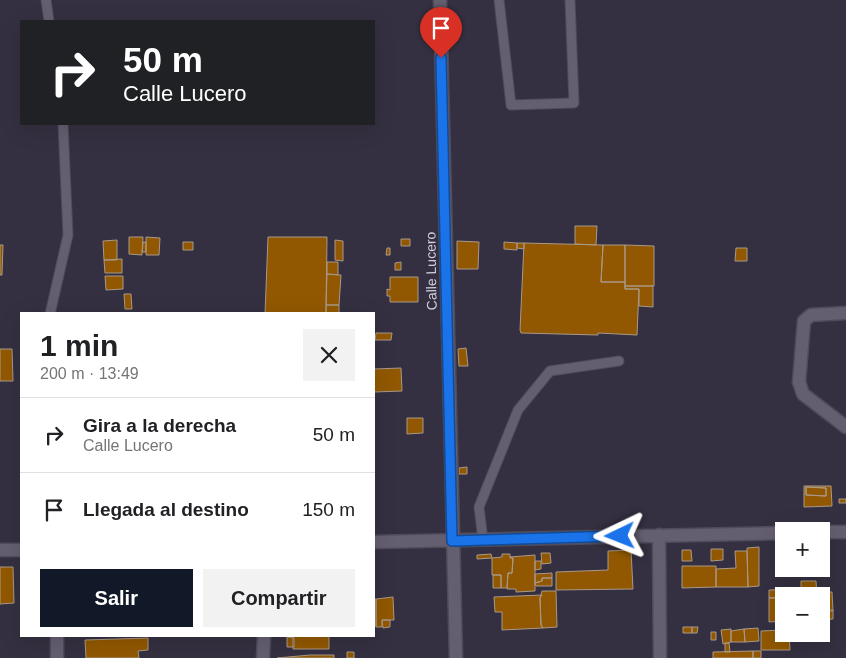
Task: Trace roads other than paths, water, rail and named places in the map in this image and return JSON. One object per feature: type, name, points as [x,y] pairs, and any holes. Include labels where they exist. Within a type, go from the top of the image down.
[{"type":"street","name":"Calle Lucero","points":[[440,0],[456,658]]},
{"type":"street","points":[[846,313],[812,315],[804,321],[799,382],[804,394],[846,427]]},
{"type":"street","points":[[830,532],[846,532]]},
{"type":"street","points":[[375,542],[775,533]]},
{"type":"street","points":[[659,535],[660,658]]},
{"type":"street","points":[[0,550],[20,550]]},
{"type":"street","points":[[57,637],[58,658]]},
{"type":"street","points":[[263,658],[264,637]]},
{"type":"lane","points":[[46,0],[49,20]]},
{"type":"lane","points":[[499,0],[511,105],[574,103],[570,0]]},
{"type":"lane","points":[[50,312],[68,235],[63,125]]},
{"type":"lane","points":[[483,540],[479,507],[518,410],[550,371],[619,361]]}]
